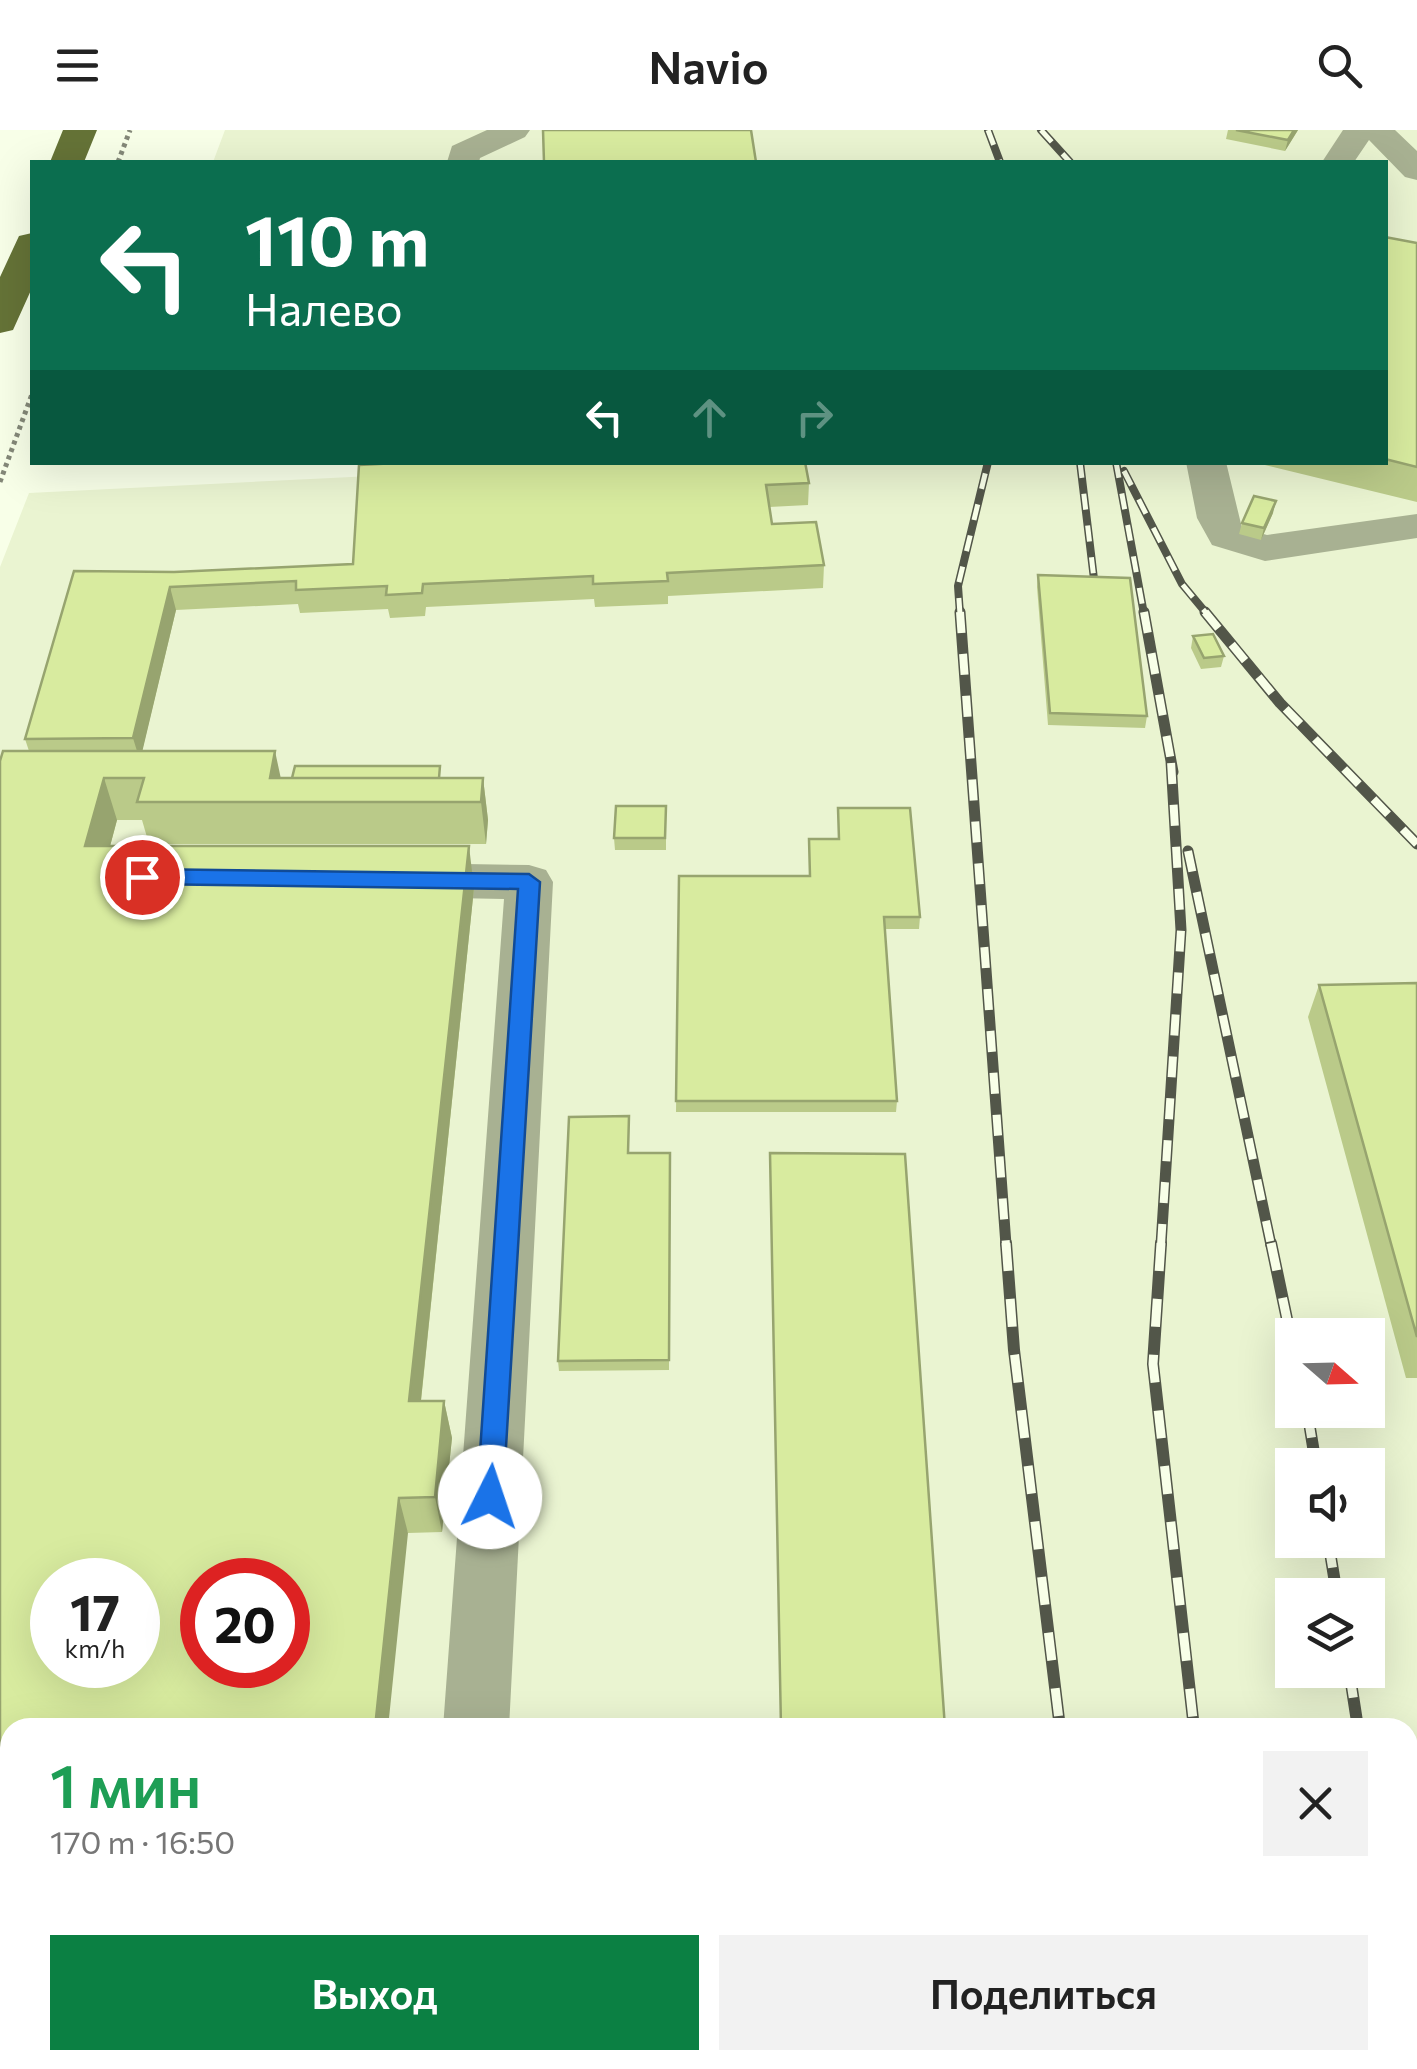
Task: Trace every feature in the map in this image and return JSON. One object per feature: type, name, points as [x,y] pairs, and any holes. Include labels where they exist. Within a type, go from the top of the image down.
[{"type":"main road","points":[[67,160],[80,130]]},
{"type":"main road","points":[[13,311],[30,251]]},
{"type":"lane","points":[[463,160],[464,153],[514,130]]},
{"type":"lane","points":[[1339,160],[1359,130]]},
{"type":"lane","points":[[1378,130],[1417,170]]},
{"type":"lane","points":[[1207,465],[1217,518],[1226,536],[1244,544],[1265,548],[1417,526]]},
{"type":"lane","points":[[355,880],[529,882],[477,1718]]},
{"type":"path","points":[[119,160],[130,130]]},
{"type":"path","points":[[0,482],[30,400]]},
{"type":"shaded area","points":[[225,130],[1417,130],[1417,1718],[0,1718],[0,567],[29,493],[594,465],[1388,465],[1388,160],[214,160]]},
{"type":"building","points":[[543,130],[751,130],[756,160],[544,160]]},
{"type":"building","points":[[1236,130],[1294,130],[1288,140]]},
{"type":"building","points":[[1388,238],[1417,243],[1417,467],[1388,460]]},
{"type":"building","points":[[359,465],[806,465],[809,483],[766,485],[772,524],[816,522],[824,565],[667,573],[668,581],[593,584],[593,576],[423,584],[422,593],[386,595],[387,586],[296,590],[296,581],[170,587],[133,738],[25,739],[74,571],[174,572],[353,564]]},
{"type":"building","points":[[1254,496],[1276,501],[1264,528],[1242,523]]},
{"type":"building","points":[[1038,575],[1130,578],[1147,716],[1050,713]]},
{"type":"building","points":[[1213,634],[1224,656],[1204,658],[1193,636]]},
{"type":"building","points":[[3,751],[275,751],[270,778],[483,778],[481,802],[137,802],[144,778],[104,778],[85,846],[469,846],[409,1401],[444,1401],[435,1497],[399,1498],[376,1718],[0,1718]]},
{"type":"building","points":[[295,766],[440,766],[439,778],[292,778]]},
{"type":"building","points":[[616,806],[666,806],[665,838],[614,838]]},
{"type":"building","points":[[838,808],[910,808],[920,917],[884,917],[897,1101],[676,1101],[679,876],[810,876],[809,839],[839,839]]},
{"type":"building","points":[[1417,983],[1417,1337],[1319,985]]},
{"type":"building","points":[[629,1116],[628,1153],[670,1153],[669,1360],[558,1361],[569,1117]]},
{"type":"building","points":[[770,1153],[905,1154],[944,1718],[781,1718]]},
{"type":"railway","points":[[988,130],[999,160]]},
{"type":"railway","points":[[1041,130],[1068,160]]},
{"type":"railway","points":[[960,614],[958,586],[987,465]]},
{"type":"railway","points":[[1080,465],[1094,579]]},
{"type":"railway","points":[[1117,465],[1144,614]]},
{"type":"railway","points":[[1124,471],[1182,584],[1207,614]]},
{"type":"railway","points":[[960,612],[1006,1245]]},
{"type":"railway","points":[[1144,612],[1173,772]]},
{"type":"railway","points":[[1205,612],[1280,703],[1417,844]]},
{"type":"railway","points":[[1161,1245],[1181,930],[1171,761]]},
{"type":"railway","points":[[1188,851],[1271,1245]]},
{"type":"railway","points":[[1006,1243],[1014,1350],[1059,1718]]},
{"type":"railway","points":[[1161,1243],[1153,1364],[1193,1718]]},
{"type":"railway","points":[[1271,1243],[1287,1318]]},
{"type":"railway","points":[[1310,1428],[1313,1448]]},
{"type":"railway","points":[[1331,1558],[1334,1578]]},
{"type":"railway","points":[[1352,1688],[1356,1718]]},
{"type":"route","points":[[142,877],[529,882],[490,1497]]}]
